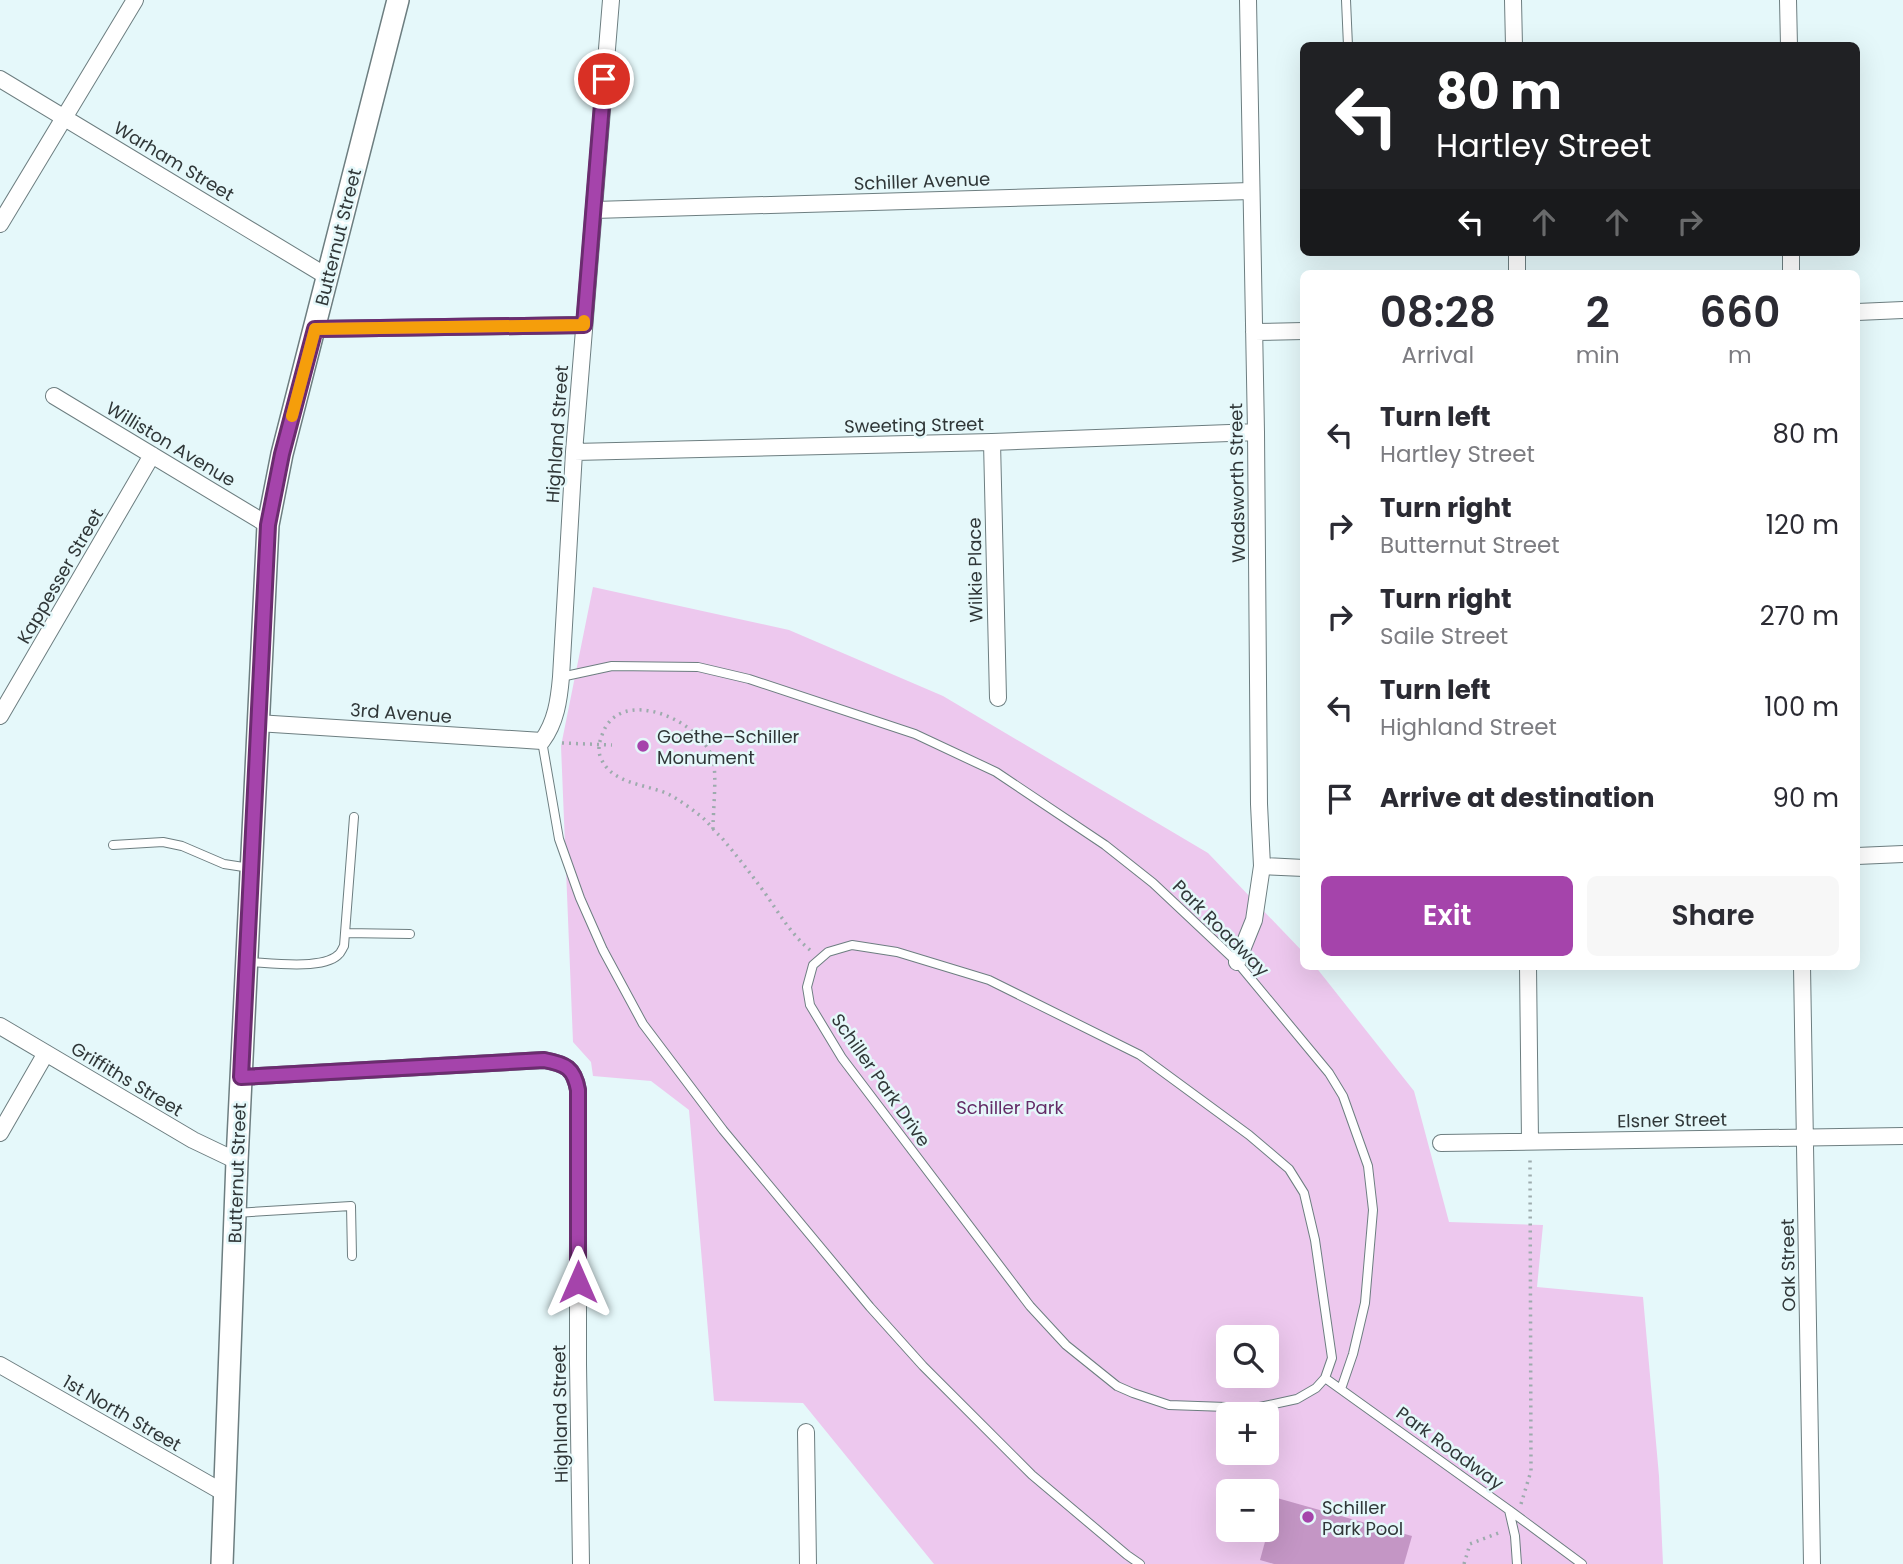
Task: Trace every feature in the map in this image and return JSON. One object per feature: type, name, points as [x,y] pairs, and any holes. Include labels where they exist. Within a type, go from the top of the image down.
[{"type":"street","points":[[0,224],[135,0]]},
{"type":"street","name":"Butternut Street","points":[[222,1564],[237,1161],[268,525],[282,454],[398,0]]},
{"type":"street","name":"Highland Street","points":[[550,742],[561,677],[574,452],[611,0]]},
{"type":"street","name":"Wadsworth Street","points":[[1237,962],[1254,920],[1262,866],[1248,0]]},
{"type":"street","points":[[1513,0],[1514,42]]},
{"type":"street","points":[[1788,0],[1789,42]]},
{"type":"street","name":"Warham Street","points":[[0,79],[328,277]]},
{"type":"street","name":"Schiller Avenue","points":[[594,210],[1251,191]]},
{"type":"street","points":[[1860,312],[1903,310]]},
{"type":"street","points":[[315,329],[584,325]]},
{"type":"street","points":[[1254,332],[1300,331]]},
{"type":"street","name":"Williston Avenue","points":[[54,396],[268,525]]},
{"type":"street","name":"Sweeting Street","points":[[574,452],[992,442],[1256,432]]},
{"type":"street","name":"Wilkie Place","points":[[992,442],[998,698]]},
{"type":"street","name":"Kappesser Street","points":[[0,716],[152,455]]},
{"type":"street","name":"3rd Avenue","points":[[257,723],[550,742]]},
{"type":"street","points":[[1860,856],[1903,854]]},
{"type":"street","points":[[1262,866],[1300,867]]},
{"type":"street","points":[[1528,970],[1530,1141]]},
{"type":"street","name":"Oak Street","points":[[1802,970],[1812,1564]]},
{"type":"street","name":"Griffiths Street","points":[[0,1026],[193,1140],[237,1161]]},
{"type":"street","points":[[0,1133],[46,1053]]},
{"type":"street","name":"Highland Street","points":[[241,1077],[544,1060],[566,1066],[575,1076],[578,1090],[581,1564]]},
{"type":"street","name":"Elsner Street","points":[[1441,1143],[1903,1136]]},
{"type":"street","name":"1st North Street","points":[[0,1365],[226,1494]]},
{"type":"street","points":[[806,1432],[808,1564]]},
{"type":"lane","points":[[1346,0],[1348,42]]},
{"type":"lane","name":"Park Roadway","points":[[561,677],[612,666],[698,667],[762,683],[915,734],[996,772],[1105,845],[1153,883],[1237,962],[1329,1073],[1343,1096],[1368,1166],[1373,1210],[1364,1303],[1353,1354],[1341,1390],[1508,1510],[1517,1564]]},
{"type":"lane","points":[[550,742],[559,839],[603,950],[643,1024],[723,1130],[870,1307],[923,1366],[1032,1475],[1140,1564]]},
{"type":"lane","points":[[246,962],[309,964],[327,961],[338,955],[344,946],[354,817]]},
{"type":"lane","points":[[113,845],[163,842],[182,846],[224,864],[250,868]]},
{"type":"lane","points":[[345,933],[410,934]]},
{"type":"lane","points":[[820,958],[828,952],[852,946],[897,952],[989,980],[1140,1055],[1249,1135],[1289,1169],[1304,1193],[1315,1240],[1332,1359],[1325,1378],[1341,1390]]},
{"type":"lane","name":"Schiller Park Drive","points":[[820,958],[813,965],[807,987],[810,1005],[842,1058],[1030,1306],[1066,1345],[1117,1386],[1169,1405],[1255,1408],[1297,1399],[1316,1388],[1325,1378]]},
{"type":"lane","points":[[236,1213],[351,1206],[352,1256]]},
{"type":"lane","points":[[1508,1510],[1582,1564]]},
{"type":"path","points":[[713,829],[713,761],[707,746],[692,730],[667,715],[642,710],[622,712],[609,721],[598,745],[600,757],[611,774],[671,795],[702,817],[744,863],[796,939],[820,958]]},
{"type":"path","points":[[550,742],[612,745]]},
{"type":"path","points":[[1517,1516],[1531,1471],[1530,1141]]},
{"type":"path","points":[[1464,1564],[1470,1544],[1513,1528]]},
{"type":"green space","name":"Schiller Park","points":[[593,587],[789,630],[943,696],[1208,853],[1300,949],[1300,970],[1318,970],[1414,1091],[1449,1222],[1543,1225],[1537,1287],[1643,1297],[1659,1476],[1663,1564],[934,1564],[803,1403],[714,1401],[689,1110],[651,1081],[593,1076],[591,1062],[573,1042],[561,746]]},
{"type":"shaded area","name":"Schiller Park Pool","points":[[1279,1499],[1412,1536],[1404,1564],[1274,1564],[1260,1560],[1265,1542],[1279,1542]]},
{"type":"slow traffic","points":[[292,416],[315,329],[584,325],[584,321]]},
{"type":"place","name":"Goethe–Schiller Monument","points":[[643,746]]},
{"type":"place","name":"Schiller Park Pool","points":[[1308,1517]]},
{"type":"route","points":[[578,1282],[578,1090],[575,1076],[566,1066],[544,1060],[241,1077],[268,525],[282,454],[315,329],[584,325],[604,79]]}]
